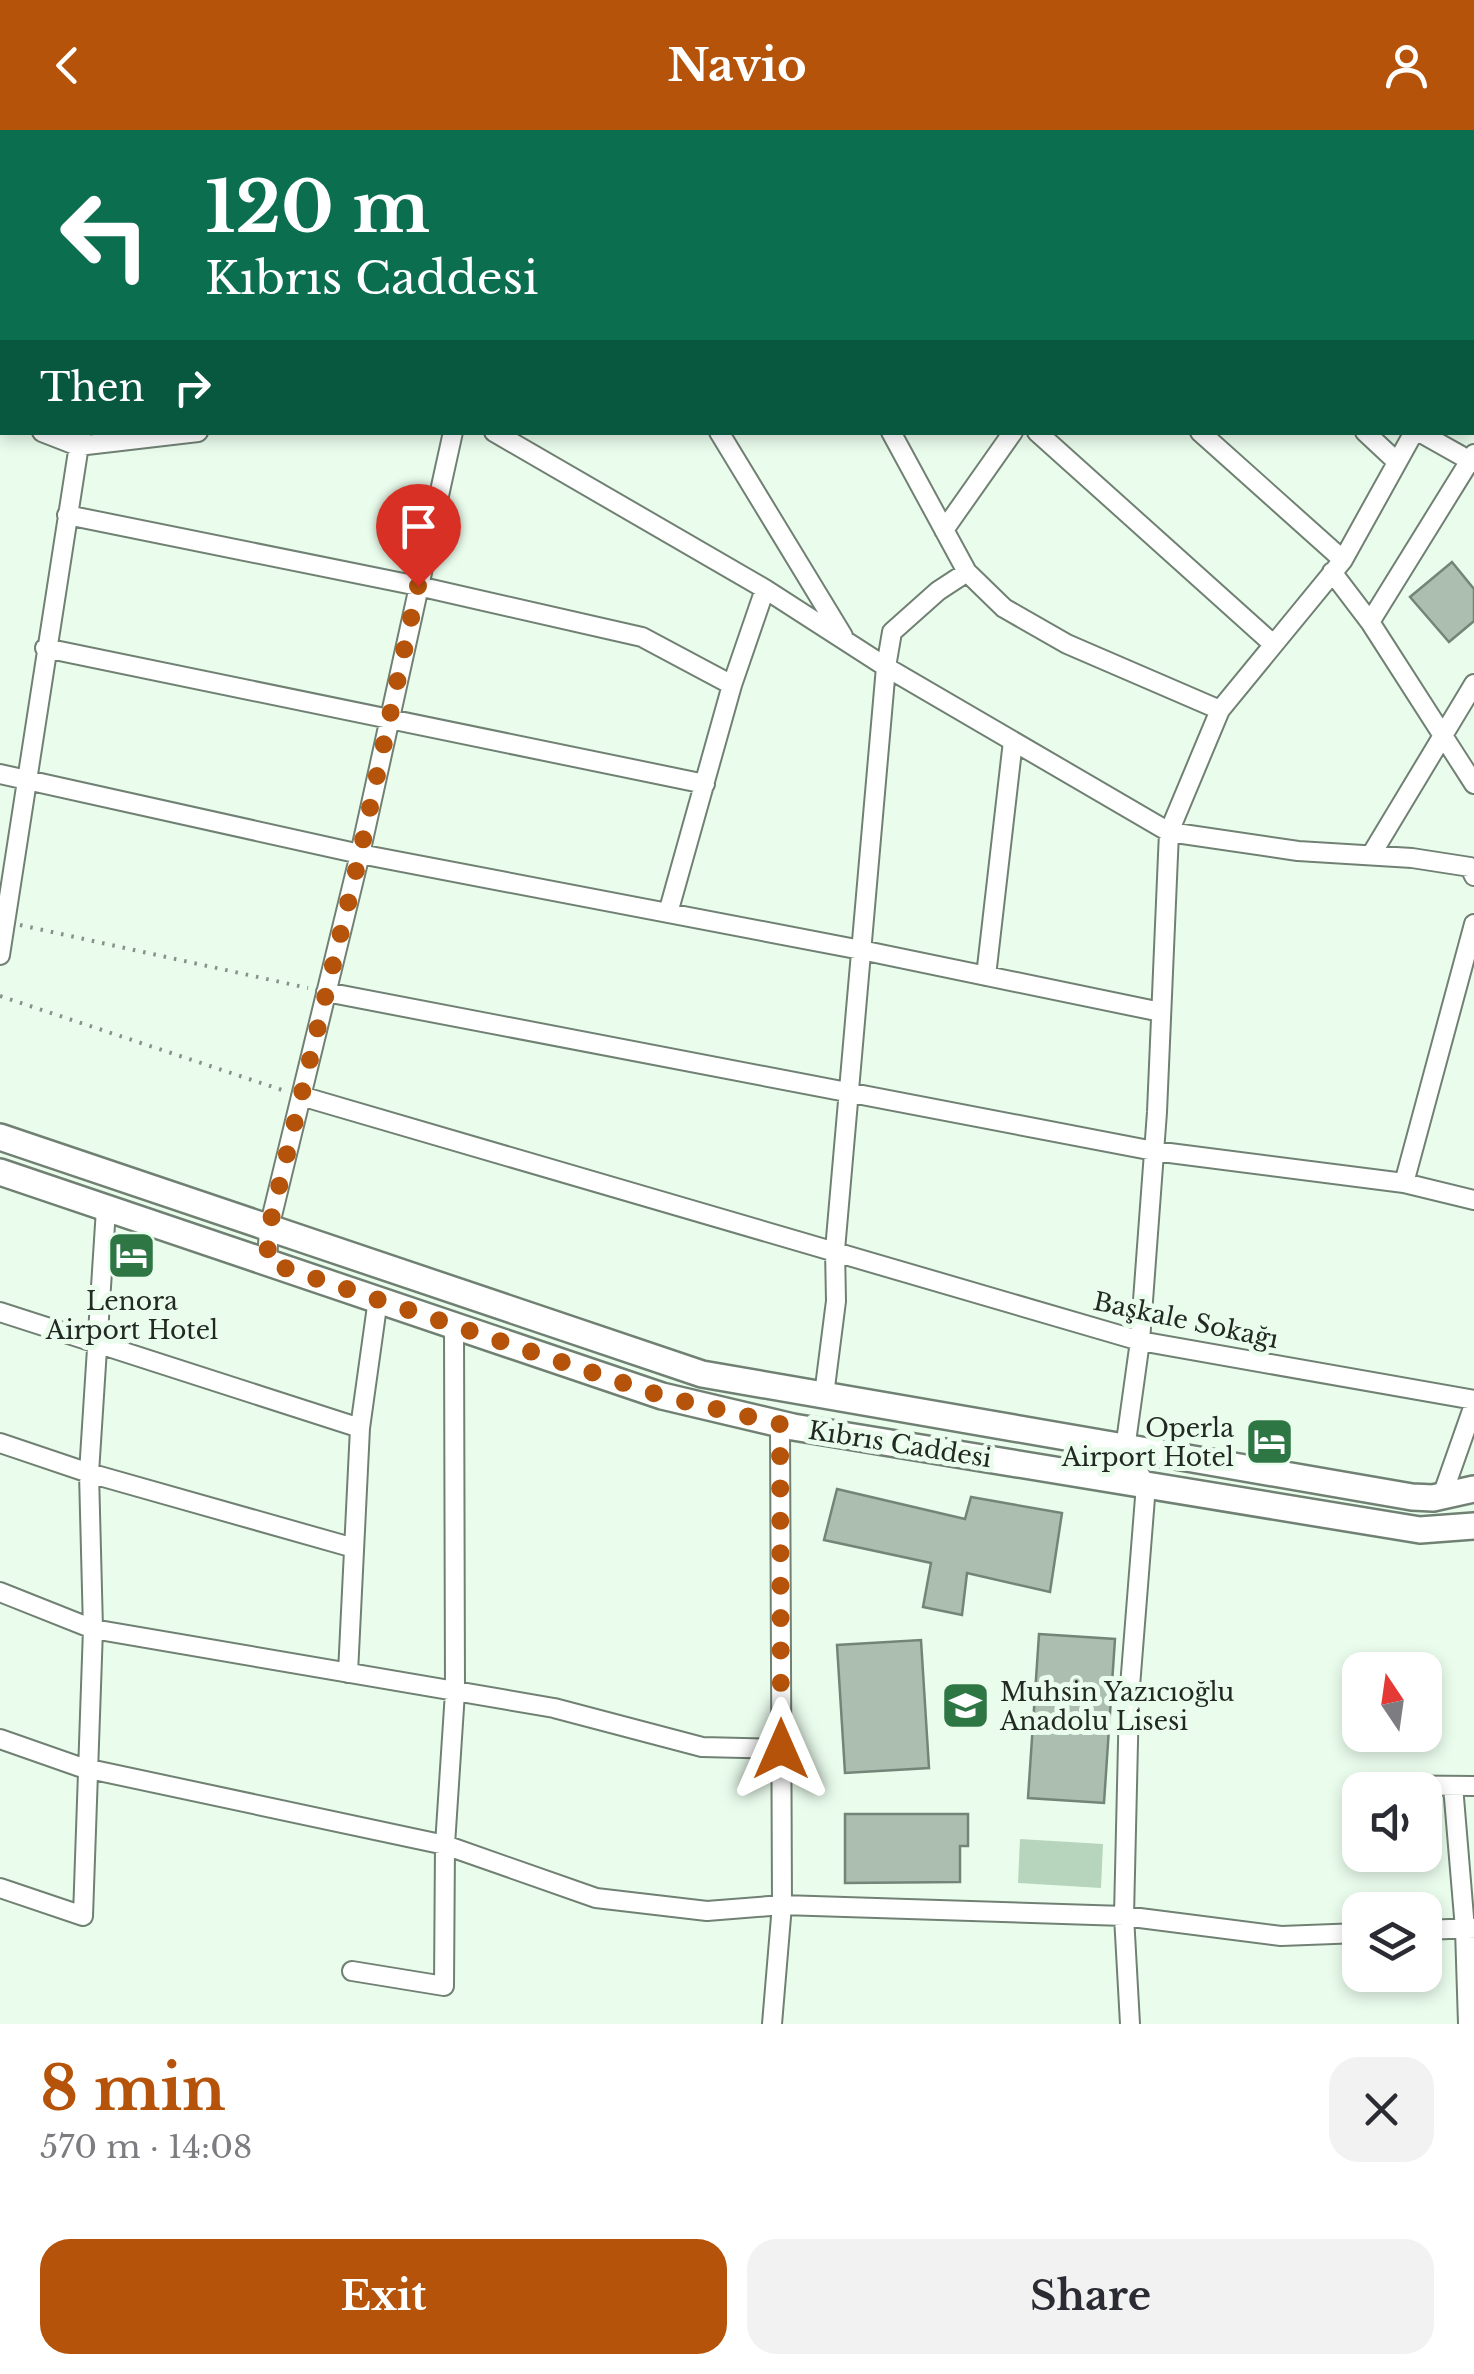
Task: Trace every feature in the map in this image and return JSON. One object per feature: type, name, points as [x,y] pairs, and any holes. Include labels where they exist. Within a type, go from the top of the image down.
[{"type":"main road","points":[[0,1137],[678,1368],[736,1382],[1412,1497],[1442,1496],[1474,1488]]},
{"type":"main road","name":"Kıbrıs Caddesi","points":[[0,1172],[662,1396],[780,1424],[1420,1530],[1474,1526]]},
{"type":"street","points":[[0,955],[79,439],[147,435]]},
{"type":"street","points":[[267,1262],[269,1228],[360,854],[452,435]]},
{"type":"street","points":[[499,435],[766,590],[886,668],[1169,832],[1298,851],[1412,858],[1473,870]]},
{"type":"street","points":[[721,435],[846,641]]},
{"type":"street","points":[[892,435],[966,572],[1004,608],[1067,644],[1220,710]]},
{"type":"street","points":[[944,530],[1012,435]]},
{"type":"street","points":[[1040,435],[1273,644]]},
{"type":"street","points":[[1203,435],[1337,566],[1474,784]]},
{"type":"street","points":[[1368,435],[1396,461]]},
{"type":"street","points":[[1130,2024],[1124,1916],[1130,1700],[1146,1485],[1125,1449],[1140,1340],[1154,1150],[1169,832],[1220,710],[1337,566],[1415,435]]},
{"type":"street","points":[[1370,622],[1473,459],[1423,435]]},
{"type":"street","points":[[67,516],[418,586],[642,637],[732,685]]},
{"type":"street","points":[[824,1395],[836,1300],[835,1250],[892,632],[966,572]]},
{"type":"street","points":[[668,913],[732,685],[766,590]]},
{"type":"street","points":[[45,648],[704,784]]},
{"type":"street","points":[[1372,855],[1474,684]]},
{"type":"street","points":[[986,976],[1013,741]]},
{"type":"street","points":[[0,774],[360,854],[1162,1012]]},
{"type":"street","points":[[1404,1182],[1474,924]]},
{"type":"street","points":[[326,992],[1154,1150],[1404,1182],[1474,1200]]},
{"type":"street","name":"Başkale Sokağı","points":[[301,1096],[1140,1340],[1474,1403]]},
{"type":"street","points":[[0,1888],[83,1916],[94,1629],[89,1473],[106,1209]]},
{"type":"street","points":[[348,1673],[360,1428],[378,1300]]},
{"type":"street","points":[[0,1312],[360,1428]]},
{"type":"street","points":[[352,1970],[444,1986],[445,1845],[454,1692],[454,1327]]},
{"type":"street","points":[[1442,1496],[1474,1403]]},
{"type":"street","points":[[772,2024],[782,1905],[780,1424]]},
{"type":"street","points":[[0,1442],[89,1473],[354,1548]]},
{"type":"street","points":[[0,1592],[94,1629],[554,1708],[702,1746],[781,1749]]},
{"type":"street","points":[[0,1739],[90,1769],[445,1845],[596,1898],[707,1911],[782,1905],[1124,1916],[1281,1936],[1342,1934]]},
{"type":"street","points":[[1442,1786],[1474,1786]]},
{"type":"street","points":[[1452,1786],[1469,1928],[1468,2024]]},
{"type":"street","points":[[1442,1929],[1469,1928]]},
{"type":"path","points":[[5,922],[326,992]]},
{"type":"path","points":[[0,996],[301,1096]]},
{"type":"green space","points":[[1020,1839],[1103,1844],[1101,1888],[1018,1883]]},
{"type":"building","points":[[1452,562],[1474,589],[1474,621],[1449,642],[1410,597]]},
{"type":"building","points":[[837,1489],[965,1519],[971,1497],[1062,1513],[1050,1592],[967,1573],[962,1615],[923,1607],[931,1563],[824,1540]]},
{"type":"building","points":[[1039,1634],[1115,1639],[1104,1803],[1028,1798]]},
{"type":"building","points":[[921,1640],[929,1768],[845,1773],[837,1645]]},
{"type":"building","points":[[845,1814],[968,1814],[968,1846],[960,1846],[960,1882],[845,1883]]},
{"type":"place","name":"Lenora Airport Hotel","points":[[132,1255]]},
{"type":"place","name":"Operla Airport Hotel","points":[[1269,1442]]},
{"type":"place","name":"Muhsin Yazıcıoğlu Anadolu Lisesi","points":[[965,1706]]},
{"type":"route","points":[[418,586],[360,854],[269,1228],[267,1262],[662,1396],[780,1424],[781,1749]]}]
